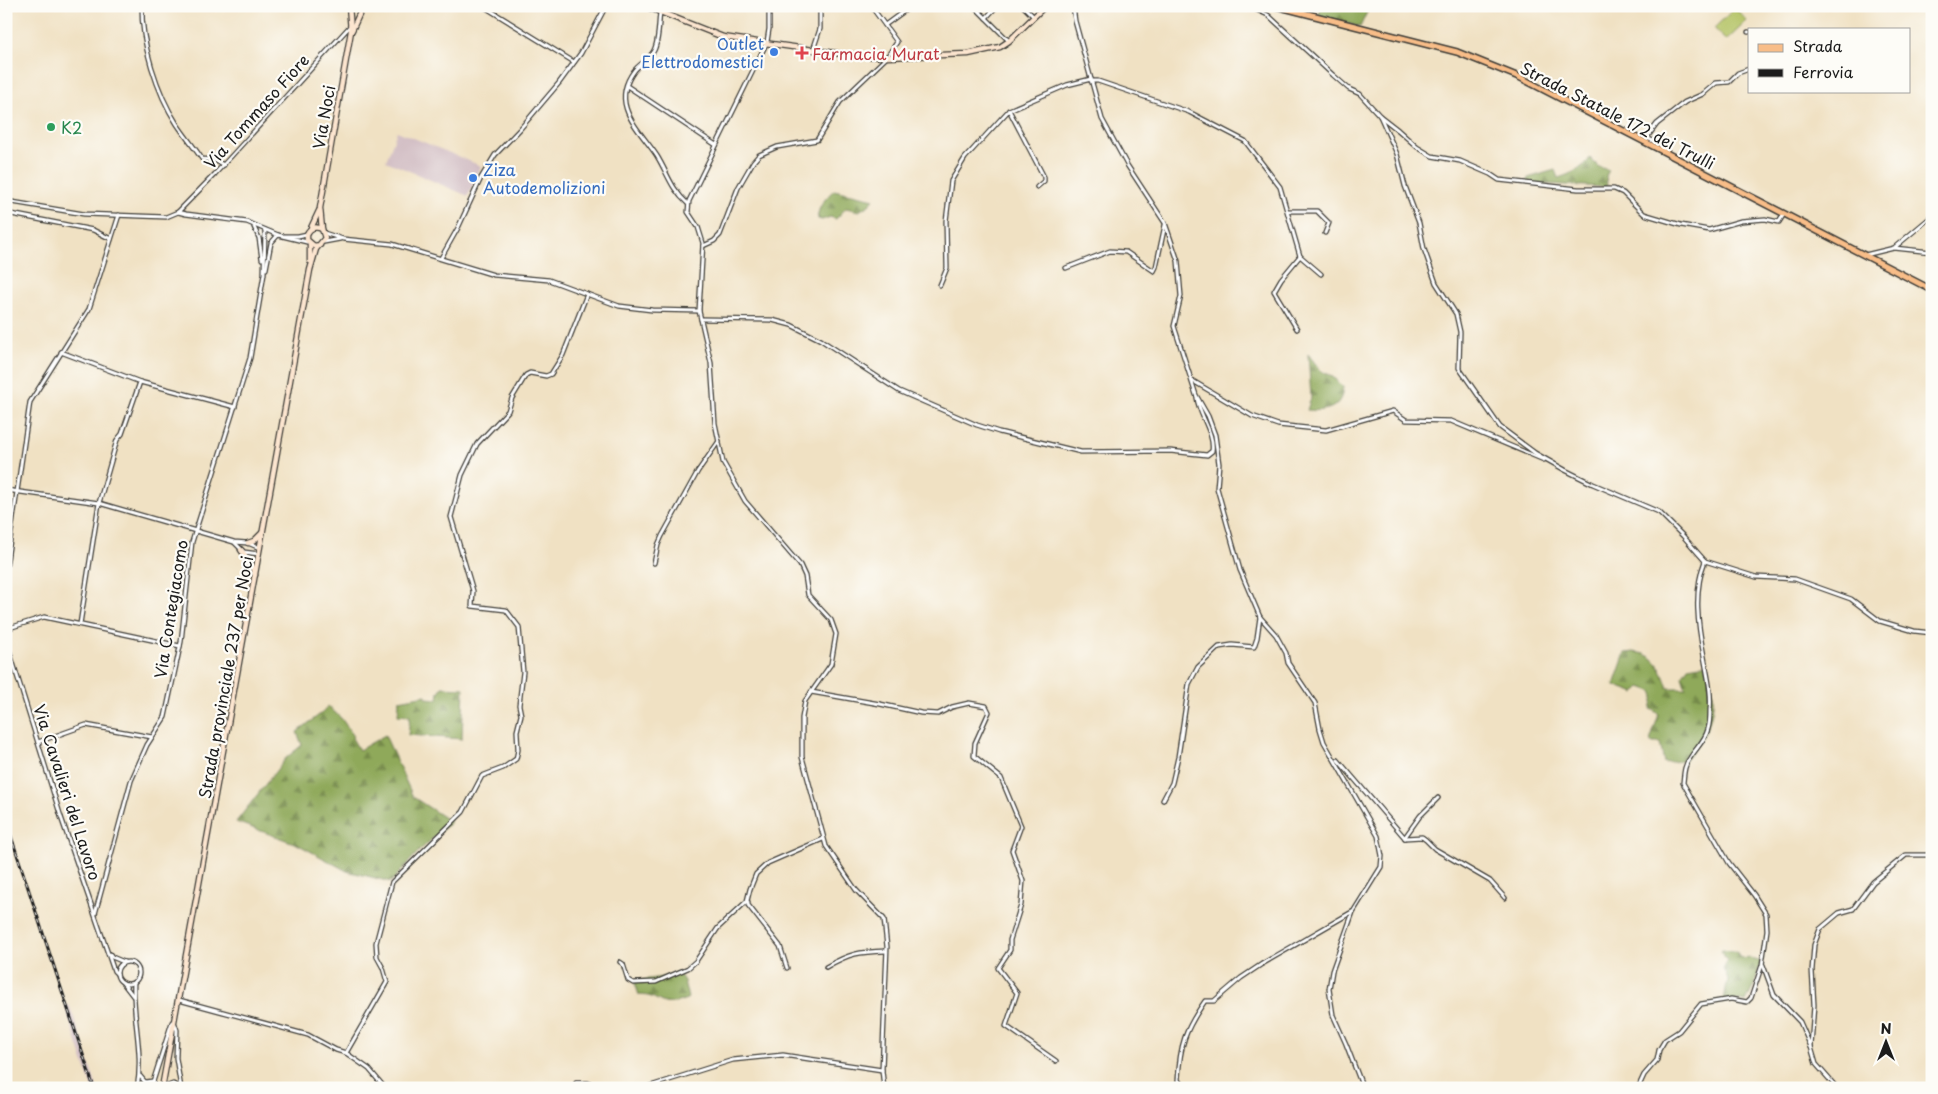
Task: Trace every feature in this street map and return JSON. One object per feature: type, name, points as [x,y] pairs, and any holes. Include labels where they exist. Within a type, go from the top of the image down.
[{"type":"main road","points":[[349,6],[351,31]]},
{"type":"main road","points":[[351,31],[362,6]]},
{"type":"main road","points":[[645,6],[660,9],[723,36],[813,50],[887,57],[968,54],[1000,47],[1009,41],[1045,6]]},
{"type":"main road","name":"Strada Statale 172 dei Trulli","points":[[1276,6],[1457,52],[1519,77],[1932,290]]},
{"type":"main road","name":"Via Noci","points":[[311,228],[320,208],[351,31]]},
{"type":"main road","name":"Via Noci","points":[[320,208],[323,231]]},
{"type":"main road","points":[[315,227],[323,231],[322,243],[316,246],[309,243],[307,234],[311,228],[315,227]]},
{"type":"main road","name":"Strada provinciale 237 per Noci","points":[[309,243],[310,270]]},
{"type":"main road","name":"Strada provinciale 237 per Noci","points":[[162,1088],[310,270],[314,256],[322,243]]},
{"type":"main road","points":[[248,543],[257,539],[263,532]]},
{"type":"main road","points":[[241,550],[250,562],[255,576]]},
{"type":"street","points":[[142,6],[142,23],[156,82],[167,105],[202,159],[214,160],[224,165]]},
{"type":"street","points":[[483,6],[574,62]]},
{"type":"street","points":[[441,258],[458,228],[481,178],[495,155],[520,129],[581,53],[606,6]]},
{"type":"street","points":[[769,6],[770,29],[767,42],[688,204],[688,212],[698,227],[703,246],[699,311],[711,363],[715,423],[724,462],[745,501],[800,565],[805,576],[808,594],[834,625],[836,634],[831,664],[805,701],[802,718],[801,748],[823,839],[845,876],[884,919],[886,951],[882,1070],[884,1088]]},
{"type":"street","points":[[813,50],[820,30],[820,6]]},
{"type":"street","points":[[703,246],[714,241],[720,234],[738,188],[759,155],[777,147],[817,140],[840,102],[887,57],[896,42],[872,6]]},
{"type":"street","points":[[885,25],[911,6]]},
{"type":"street","points":[[974,6],[1009,41]]},
{"type":"street","points":[[986,18],[996,6]]},
{"type":"street","points":[[1023,6],[1035,17]]},
{"type":"street","points":[[701,319],[772,320],[791,325],[821,340],[891,386],[941,410],[999,432],[1081,452],[1170,451],[1207,455],[1210,453],[1212,440],[1198,406],[1193,381],[1174,326],[1181,296],[1178,261],[1165,223],[1127,165],[1102,119],[1075,21],[1073,6]]},
{"type":"street","points":[[1248,6],[1268,15],[1338,79],[1360,94],[1380,116],[1417,147],[1432,156],[1460,161],[1499,180],[1578,189],[1614,189],[1623,193],[1644,214],[1681,225],[1709,230],[1741,221],[1765,219],[1779,222],[1784,213]]},
{"type":"street","points":[[660,9],[655,49],[634,71],[626,85],[625,102],[632,124],[661,162],[673,189],[688,204]]},
{"type":"street","name":"Via Tommaso Fiore","points":[[178,212],[224,165],[351,25]]},
{"type":"street","points":[[1664,152],[1665,147],[1649,139],[1648,136],[1657,124],[1685,102],[1703,94],[1712,85],[1729,82],[1738,74],[1748,69]]},
{"type":"street","points":[[940,285],[947,268],[946,221],[950,181],[965,158],[1009,110],[1067,85],[1091,79],[1091,81],[1098,81],[1189,112],[1246,141],[1280,187],[1300,256],[1321,274]]},
{"type":"street","points":[[626,85],[716,145]]},
{"type":"street","points":[[1009,110],[1044,177],[1044,181],[1037,187]]},
{"type":"street","points":[[1380,116],[1397,154],[1405,186],[1419,223],[1424,248],[1436,283],[1456,314],[1460,332],[1459,368],[1500,427],[1558,466],[1593,484],[1659,512],[1705,561],[1756,577],[1795,579],[1852,599],[1880,621],[1914,631],[1932,633]]},
{"type":"street","points":[[6,201],[84,214],[166,217],[178,212],[247,222],[254,227],[309,243]]},
{"type":"street","points":[[1288,211],[1318,211],[1329,223],[1326,233]]},
{"type":"street","points":[[6,213],[93,230],[112,239]]},
{"type":"street","points":[[6,568],[30,402],[89,309],[119,215]]},
{"type":"street","points":[[1864,255],[1894,248],[1932,216]]},
{"type":"street","points":[[1066,268],[1110,251],[1126,252],[1154,271],[1165,223]]},
{"type":"street","name":"Via Contegiacomo","points":[[254,227],[260,245],[264,274]]},
{"type":"street","name":"Via Contegiacomo","points":[[264,274],[265,230]]},
{"type":"street","points":[[323,231],[343,239],[392,244],[494,275],[549,280],[619,306],[699,311]]},
{"type":"street","points":[[278,235],[298,236],[307,234]]},
{"type":"street","name":"Via Contegiacomo","points":[[95,914],[131,781],[138,762],[165,717],[186,609],[192,542],[250,358],[271,243],[278,235]]},
{"type":"street","points":[[322,243],[343,239]]},
{"type":"street","points":[[1894,248],[1932,252]]},
{"type":"street","points":[[1297,328],[1274,292],[1281,279],[1300,256]]},
{"type":"street","points":[[346,1053],[387,982],[377,957],[376,943],[392,882],[464,812],[482,776],[503,768],[516,759],[518,750],[516,731],[521,715],[519,705],[523,672],[519,627],[506,610],[472,606],[474,591],[452,517],[453,508],[462,476],[477,444],[508,411],[512,398],[526,375],[530,373],[546,376],[551,374],[563,355],[587,294]]},
{"type":"street","points":[[61,352],[140,382],[234,407]]},
{"type":"street","points":[[1193,381],[1252,416],[1278,425],[1326,430],[1393,411],[1406,420],[1451,421],[1558,466]]},
{"type":"street","points":[[80,624],[99,503],[117,440],[122,434],[140,382]]},
{"type":"street","points":[[1196,395],[1208,416],[1215,435],[1219,464],[1217,488],[1240,570],[1260,617],[1276,635],[1286,654],[1288,663],[1315,703],[1320,729],[1382,846],[1380,867],[1353,912],[1332,970],[1330,989],[1333,1015],[1363,1088]]},
{"type":"street","points":[[654,563],[662,536],[698,471],[719,441]]},
{"type":"street","points":[[6,490],[99,503],[261,548]]},
{"type":"street","points":[[234,542],[241,550],[251,554],[260,554]]},
{"type":"street","points":[[1638,1088],[1644,1075],[1657,1060],[1664,1040],[1679,1031],[1701,1004],[1731,999],[1747,1002],[1751,998],[1762,964],[1767,930],[1766,914],[1729,863],[1683,783],[1684,770],[1689,758],[1702,744],[1709,728],[1710,687],[1699,628],[1698,600],[1698,584],[1705,561]]},
{"type":"street","points":[[6,629],[44,617],[180,646]]},
{"type":"street","points":[[1163,800],[1171,787],[1189,684],[1198,667],[1219,647],[1232,645],[1254,647],[1260,617]]},
{"type":"street","name":"Via Cavalieri del Lavoro","points":[[6,640],[61,817],[114,971],[133,997]]},
{"type":"street","points":[[811,692],[921,713],[938,714],[952,707],[969,703],[986,706],[989,712],[974,743],[974,756],[1001,778],[1021,826],[1012,850],[1023,881],[1021,905],[1010,940],[1010,950],[998,968],[1017,993],[1006,1026],[1056,1060]]},
{"type":"street","points":[[38,742],[86,725],[152,737]]},
{"type":"street","points":[[1331,752],[1405,838]]},
{"type":"street","points":[[1405,838],[1420,816],[1438,798]]},
{"type":"street","points":[[1405,838],[1422,837],[1435,848],[1490,881],[1505,898]]},
{"type":"street","points":[[620,962],[624,964],[628,980],[634,983],[656,982],[688,968],[696,961],[718,928],[747,901],[756,874],[768,863],[780,856],[823,839]]},
{"type":"street","points":[[1812,1047],[1814,1005],[1812,970],[1814,945],[1820,929],[1839,913],[1853,909],[1873,882],[1906,855],[1932,855]]},
{"type":"street","points":[[747,901],[748,905],[780,946],[787,968]]},
{"type":"street","points":[[1184,1088],[1178,1080],[1179,1055],[1190,1023],[1205,1001],[1214,1001],[1248,973],[1353,912]]},
{"type":"street","points":[[826,967],[858,952],[886,951]]},
{"type":"street","points":[[109,952],[112,957],[124,962],[131,962],[138,970],[138,977],[134,982],[133,997],[140,1075],[137,1088]]},
{"type":"street","points":[[117,974],[118,967],[124,962]]},
{"type":"street","points":[[1762,964],[1774,995],[1800,1022],[1812,1047],[1816,1064],[1836,1088]]},
{"type":"street","points":[[124,983],[134,982]]},
{"type":"street","points":[[179,1000],[308,1035],[336,1050],[346,1053],[369,1069],[385,1088]]},
{"type":"street","points":[[151,1088],[177,1013]]},
{"type":"street","points":[[175,1024],[177,1030],[176,1058],[180,1088]]},
{"type":"street","points":[[576,1083],[588,1083],[600,1087],[643,1088],[733,1060],[784,1055],[882,1070]]},
{"type":"street","points":[[140,1075],[145,1082],[153,1081]]},
{"type":"street","points":[[162,1088],[173,1084],[180,1088]]},
{"type":"shaded area","points":[[397,131],[481,166],[468,196],[386,161]]},
{"type":"shaded area","points":[[69,1005],[97,1088],[92,1088],[65,1006]]},
{"type":"green space","points":[[1322,6],[1370,6],[1360,27],[1318,16]]},
{"type":"green space","points":[[1735,8],[1747,21],[1726,41],[1714,28]]},
{"type":"green space","points":[[1590,158],[1599,167],[1609,170],[1606,176],[1607,185],[1605,187],[1527,183],[1528,178],[1555,170],[1558,178],[1568,175],[1581,168]]},
{"type":"green space","points":[[834,190],[874,199],[869,205],[859,211],[846,208],[836,219],[830,217],[822,220],[818,219],[820,207]]},
{"type":"green space","points":[[1308,354],[1321,371],[1332,376],[1343,387],[1340,400],[1332,408],[1307,410],[1311,398]]},
{"type":"green space","points":[[1625,653],[1645,654],[1654,660],[1668,688],[1686,688],[1682,676],[1688,667],[1706,664],[1713,695],[1712,713],[1706,731],[1685,760],[1664,763],[1660,743],[1650,741],[1659,714],[1651,709],[1654,696],[1652,691],[1641,687],[1635,693],[1614,685]]},
{"type":"green space","points":[[442,687],[464,688],[462,739],[408,735],[410,716],[398,715],[399,700],[426,695],[426,698],[438,699]]},
{"type":"green space","points":[[328,706],[341,718],[353,735],[352,738],[359,750],[385,735],[413,797],[451,822],[419,851],[391,882],[347,871],[297,844],[236,822],[286,758],[302,745],[297,732]]},
{"type":"green space","points":[[1722,950],[1737,952],[1739,957],[1745,959],[1747,957],[1758,961],[1761,960],[1755,983],[1746,1002],[1724,999],[1728,979],[1723,968],[1728,960],[1724,957]]},
{"type":"green space","points":[[678,972],[684,981],[687,999],[668,1004],[649,996],[639,995],[634,981],[663,977]]},
{"type":"railway","points":[[6,821],[94,1088]]},
{"type":"place","name":"Outlet Elettrodomestici","points":[[774,52]]},
{"type":"place","name":"Farmacia Murat","points":[[802,53]]},
{"type":"place","name":"K2","points":[[51,127]]},
{"type":"place","name":"Ziza Autodemolizioni","points":[[473,178]]}]
